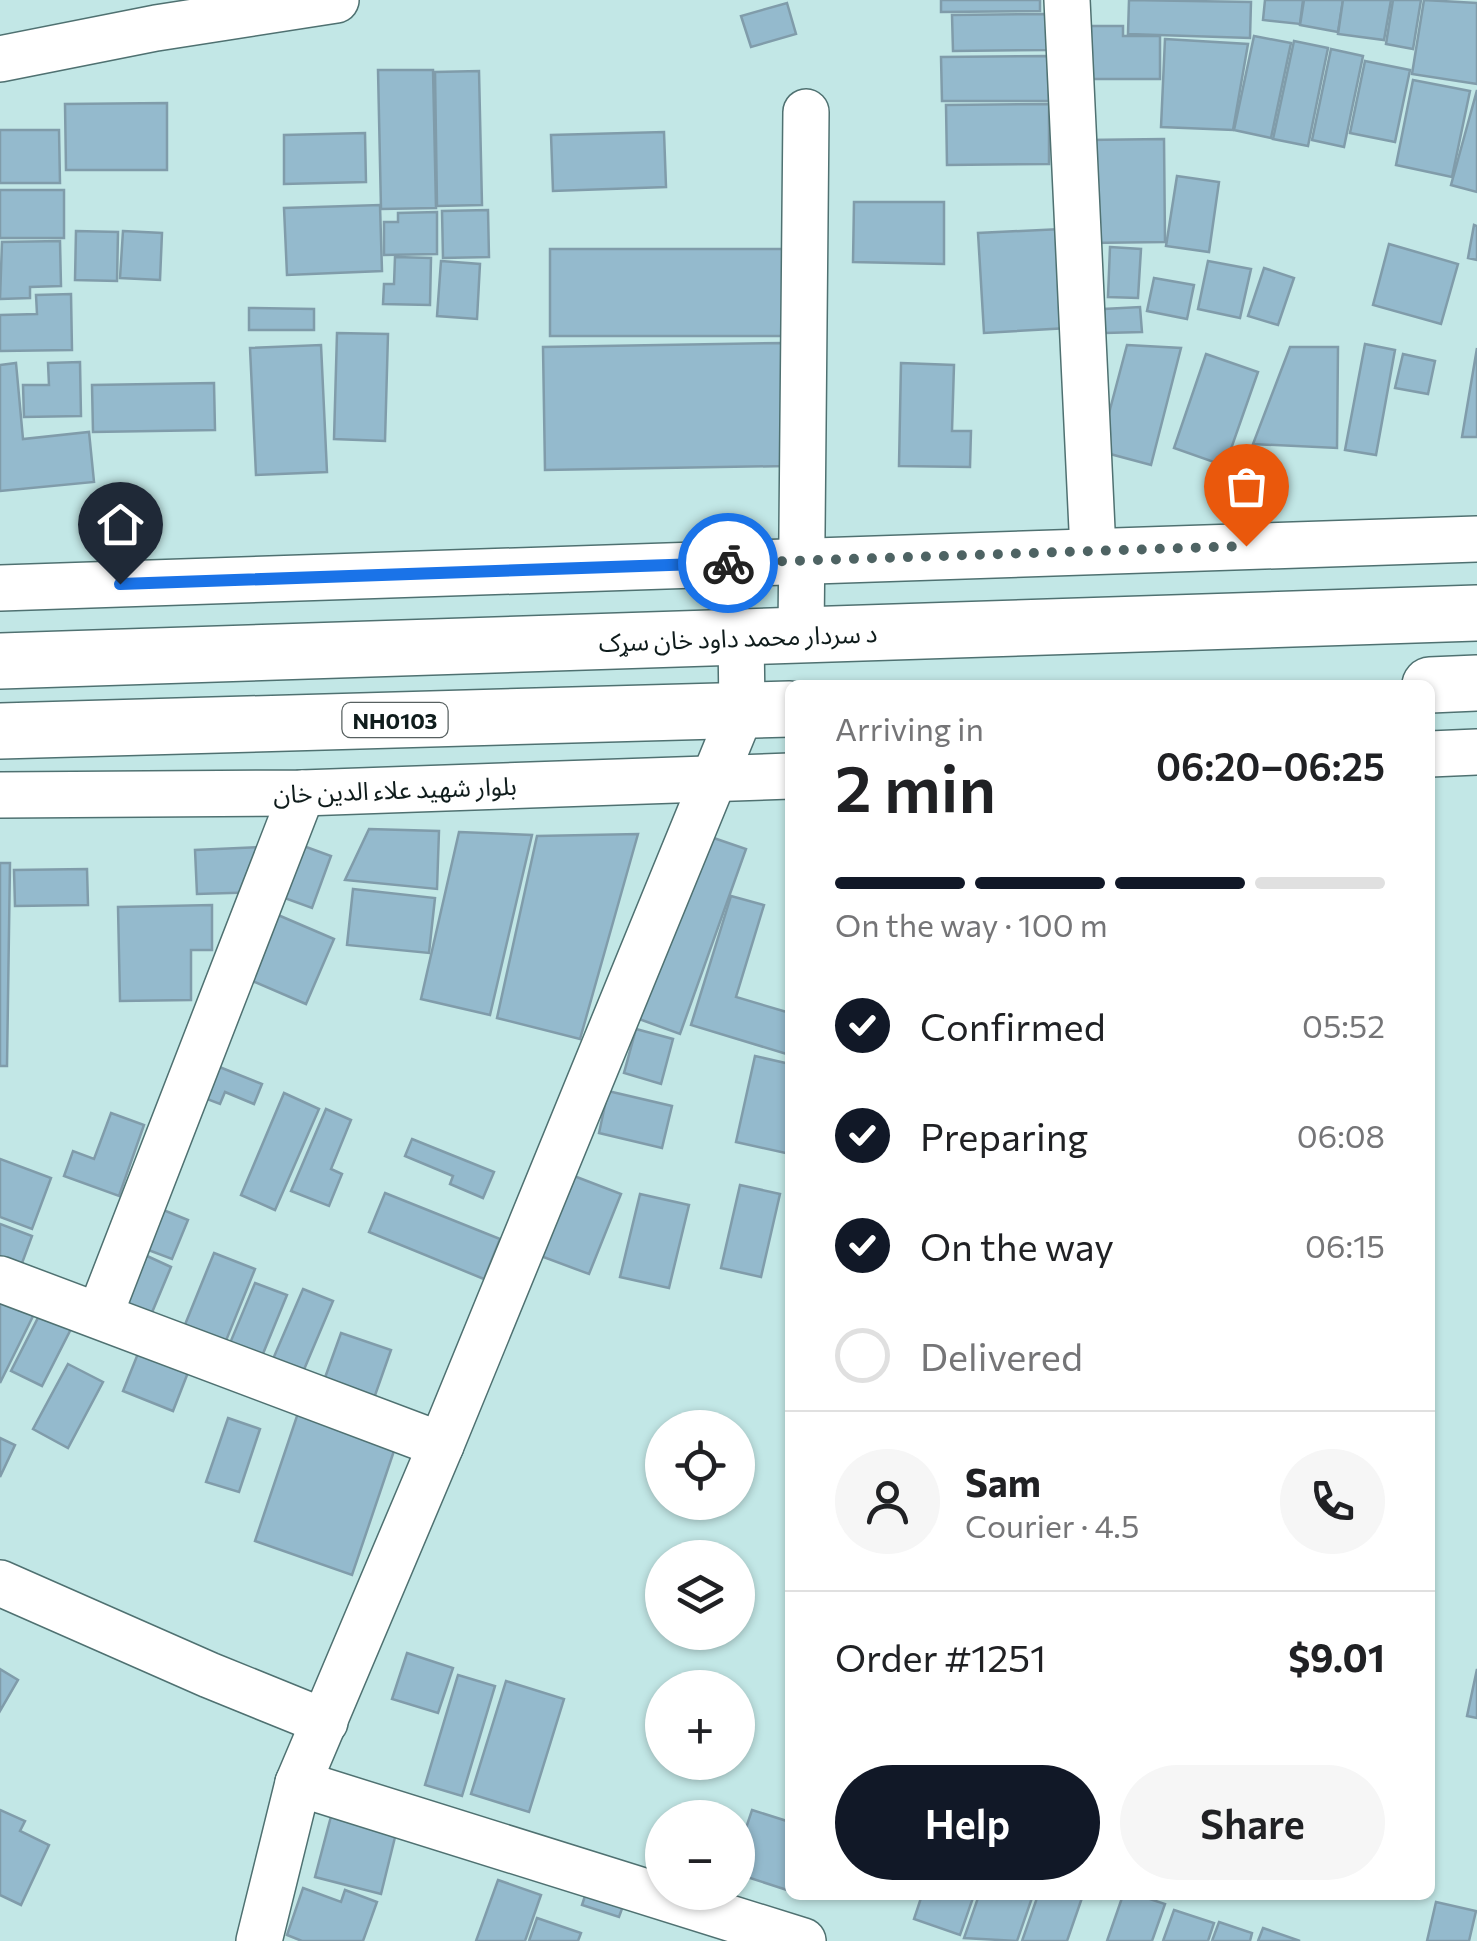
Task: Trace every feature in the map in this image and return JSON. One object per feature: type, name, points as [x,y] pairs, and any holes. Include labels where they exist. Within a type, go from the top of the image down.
[{"type":"highway","name":"د سردار محمد داود خان سړک","points":[[0,660],[1477,613]]},
{"type":"highway","points":[[1435,685],[1477,684]]},
{"type":"highway","name":"NH0103","points":[[0,731],[766,709]]},
{"type":"street","points":[[0,60],[155,14],[336,0]]},
{"type":"street","points":[[1067,0],[1093,551]]},
{"type":"street","points":[[801,635],[806,112]]},
{"type":"street","points":[[0,588],[1477,539]]},
{"type":"street","points":[[259,1941],[298,1783],[716,779],[766,709],[741,636]]},
{"type":"street","points":[[1435,754],[1477,752]]},
{"type":"street","name":"بلوار شهید علاء الدین خان","points":[[0,795],[302,793],[785,776]]},
{"type":"street","points":[[100,1314],[302,793]]},
{"type":"street","points":[[0,1278],[441,1445]]},
{"type":"street","points":[[0,1584],[325,1722]]},
{"type":"street","points":[[298,1783],[803,1941]]},
{"type":"building","points":[[941,0],[1040,0],[1040,11],[941,12]]},
{"type":"building","points":[[1129,0],[1251,2],[1250,38],[1128,34]]},
{"type":"building","points":[[1265,0],[1303,0],[1300,24],[1263,20]]},
{"type":"building","points":[[1304,0],[1343,0],[1338,32],[1300,25]]},
{"type":"building","points":[[1343,0],[1391,0],[1384,40],[1338,34]]},
{"type":"building","points":[[1393,0],[1421,0],[1413,49],[1386,44]]},
{"type":"building","points":[[1424,0],[1477,3],[1477,84],[1412,74]]},
{"type":"building","points":[[787,3],[796,34],[751,47],[741,16]]},
{"type":"building","points":[[1047,14],[1048,50],[953,51],[952,15]]},
{"type":"building","points":[[1081,26],[1123,26],[1123,36],[1160,36],[1160,79],[1081,79]]},
{"type":"building","points":[[1254,36],[1291,43],[1271,138],[1234,130]]},
{"type":"building","points":[[1165,39],[1248,44],[1233,130],[1161,127]]},
{"type":"building","points":[[1294,41],[1328,48],[1308,146],[1273,139]]},
{"type":"building","points":[[1331,49],[1363,56],[1344,147],[1312,140]]},
{"type":"building","points":[[1049,56],[1049,101],[942,101],[941,57]]},
{"type":"building","points":[[1365,61],[1410,70],[1395,142],[1350,133]]},
{"type":"building","points":[[378,70],[433,70],[436,208],[381,209]]},
{"type":"building","points":[[479,71],[482,205],[437,206],[435,72]]},
{"type":"building","points":[[1413,80],[1470,91],[1452,177],[1396,165]]},
{"type":"building","points":[[1477,90],[1477,192],[1451,185]]},
{"type":"building","points":[[167,103],[167,170],[66,170],[65,104]]},
{"type":"building","points":[[1049,104],[1049,164],[947,165],[946,105]]},
{"type":"building","points":[[0,130],[59,130],[60,183],[0,183]]},
{"type":"building","points":[[664,132],[666,187],[553,191],[551,135]]},
{"type":"building","points":[[365,133],[366,182],[284,184],[284,135]]},
{"type":"building","points":[[1164,139],[1165,242],[1087,243],[1086,140]]},
{"type":"building","points":[[1177,176],[1219,182],[1209,252],[1166,246]]},
{"type":"building","points":[[0,190],[64,190],[64,238],[0,238]]},
{"type":"building","points":[[854,202],[944,202],[944,264],[853,262]]},
{"type":"building","points":[[380,205],[382,271],[287,275],[284,208]]},
{"type":"building","points":[[488,210],[489,257],[443,258],[442,211]]},
{"type":"building","points":[[437,212],[437,254],[384,255],[384,222],[398,222],[398,213]]},
{"type":"building","points":[[1474,225],[1477,226],[1477,260],[1468,258]]},
{"type":"building","points":[[1061,229],[1068,328],[984,333],[978,233]]},
{"type":"building","points":[[76,231],[118,232],[117,281],[75,280]]},
{"type":"building","points":[[123,231],[162,233],[160,280],[120,278]]},
{"type":"building","points":[[60,241],[61,286],[30,287],[30,298],[0,299],[2,242]]},
{"type":"building","points":[[1389,244],[1458,264],[1441,324],[1373,305]]},
{"type":"building","points":[[1110,247],[1141,249],[1138,298],[1108,297]]},
{"type":"building","points":[[550,249],[786,249],[786,336],[550,336]]},
{"type":"building","points":[[395,257],[431,258],[430,305],[383,304],[384,284],[394,284]]},
{"type":"building","points":[[441,261],[480,264],[477,319],[437,316]]},
{"type":"building","points":[[1208,261],[1251,269],[1240,318],[1198,309]]},
{"type":"building","points":[[1264,268],[1294,278],[1278,325],[1248,316]]},
{"type":"building","points":[[1154,278],[1194,285],[1187,319],[1147,311]]},
{"type":"building","points":[[71,294],[72,350],[0,351],[0,315],[37,314],[36,295]]},
{"type":"building","points":[[1140,307],[1142,332],[1105,333],[1104,309]]},
{"type":"building","points":[[249,308],[314,309],[314,330],[249,330]]},
{"type":"building","points":[[337,333],[388,334],[385,441],[334,439]]},
{"type":"building","points":[[783,343],[786,466],[545,470],[543,347]]},
{"type":"building","points":[[1365,344],[1395,350],[1376,455],[1345,450]]},
{"type":"building","points":[[321,345],[327,472],[256,475],[250,348]]},
{"type":"building","points":[[1127,345],[1181,348],[1151,465],[1099,451]]},
{"type":"building","points":[[1290,347],[1338,347],[1337,448],[1253,444]]},
{"type":"building","points":[[1477,348],[1477,437],[1462,437]]},
{"type":"building","points":[[1206,354],[1258,372],[1225,466],[1174,448]]},
{"type":"building","points":[[1403,354],[1435,361],[1428,394],[1395,388]]},
{"type":"building","points":[[80,362],[81,416],[24,417],[23,385],[49,385],[48,363]]},
{"type":"building","points":[[16,363],[23,439],[89,432],[94,482],[0,491],[0,365]]},
{"type":"building","points":[[901,363],[954,365],[952,431],[971,431],[970,467],[899,466]]},
{"type":"building","points":[[214,383],[215,430],[93,432],[92,385]]},
{"type":"building","points":[[369,829],[439,831],[437,889],[345,880]]},
{"type":"building","points":[[459,832],[532,835],[490,1015],[421,999]]},
{"type":"building","points":[[638,834],[580,1039],[497,1018],[537,836]]},
{"type":"building","points":[[705,835],[746,849],[680,1034],[639,1019]]},
{"type":"building","points":[[298,844],[331,856],[312,908],[279,896]]},
{"type":"building","points":[[259,847],[260,892],[197,894],[195,850]]},
{"type":"building","points":[[0,863],[10,863],[7,1066],[0,1066]]},
{"type":"building","points":[[87,869],[88,905],[15,906],[14,870]]},
{"type":"building","points":[[353,889],[435,898],[429,953],[347,945]]},
{"type":"building","points":[[731,896],[764,905],[736,997],[785,1012],[785,1053],[691,1025]]},
{"type":"building","points":[[212,905],[212,950],[191,950],[191,1000],[120,1001],[118,907]]},
{"type":"building","points":[[271,912],[334,939],[306,1004],[243,977]]},
{"type":"building","points":[[636,1029],[673,1039],[661,1084],[624,1073]]},
{"type":"building","points":[[755,1056],[785,1063],[785,1153],[736,1142]]},
{"type":"building","points":[[207,1062],[262,1084],[254,1104],[225,1092],[220,1104],[194,1094]]},
{"type":"building","points":[[608,1091],[672,1106],[662,1148],[599,1133]]},
{"type":"building","points":[[284,1093],[319,1109],[275,1210],[241,1195]]},
{"type":"building","points":[[326,1109],[351,1120],[331,1169],[342,1174],[329,1206],[291,1191]]},
{"type":"building","points":[[111,1113],[144,1125],[119,1196],[64,1176],[73,1151],[94,1159]]},
{"type":"building","points":[[412,1139],[494,1172],[483,1198],[450,1184],[453,1176],[405,1156]]},
{"type":"building","points":[[0,1159],[51,1178],[32,1229],[0,1217]]},
{"type":"building","points":[[561,1171],[621,1194],[589,1274],[530,1252]]},
{"type":"building","points":[[740,1185],[780,1194],[761,1277],[721,1268]]},
{"type":"building","points":[[385,1193],[500,1239],[484,1279],[369,1232]]},
{"type":"building","points":[[640,1194],[689,1205],[669,1288],[620,1277]]},
{"type":"building","points":[[151,1205],[188,1220],[172,1259],[135,1245]]},
{"type":"building","points":[[0,1224],[32,1236],[21,1266],[0,1258]]},
{"type":"building","points":[[134,1250],[171,1267],[148,1322],[110,1306]]},
{"type":"building","points":[[214,1253],[255,1269],[223,1348],[182,1332]]},
{"type":"building","points":[[255,1283],[287,1295],[260,1361],[228,1348]]},
{"type":"building","points":[[303,1289],[333,1301],[300,1379],[270,1366]]},
{"type":"building","points":[[0,1300],[36,1310],[0,1383]]},
{"type":"building","points":[[44,1306],[75,1321],[42,1386],[11,1371]]},
{"type":"building","points":[[341,1333],[391,1350],[372,1404],[322,1386]]},
{"type":"building","points":[[139,1351],[189,1370],[173,1411],[123,1391]]},
{"type":"building","points":[[68,1364],[103,1382],[68,1448],[33,1429]]},
{"type":"building","points":[[299,1410],[397,1442],[352,1575],[255,1541]]},
{"type":"building","points":[[228,1418],[260,1429],[239,1492],[206,1482]]},
{"type":"building","points":[[0,1438],[15,1445],[0,1477]]},
{"type":"building","points":[[407,1653],[453,1668],[438,1713],[392,1699]]},
{"type":"building","points":[[0,1669],[18,1680],[0,1711]]},
{"type":"building","points":[[1477,1669],[1477,1718],[1467,1716]]},
{"type":"building","points":[[458,1675],[495,1686],[462,1796],[425,1785]]},
{"type":"building","points":[[506,1681],[564,1699],[529,1812],[471,1794]]},
{"type":"building","points":[[334,1805],[399,1821],[381,1894],[315,1877]]},
{"type":"building","points":[[0,1810],[25,1821],[20,1831],[49,1845],[21,1905],[0,1895]]},
{"type":"building","points":[[755,1811],[785,1820],[785,1889],[755,1880]]},
{"type":"building","points":[[498,1880],[541,1895],[525,1941],[476,1941]]},
{"type":"building","points":[[590,1881],[627,1895],[619,1917],[582,1905]]},
{"type":"building","points":[[303,1888],[341,1902],[345,1890],[377,1902],[363,1941],[302,1941],[287,1935]]},
{"type":"building","points":[[920,1900],[972,1900],[960,1935],[914,1919]]},
{"type":"building","points":[[977,1900],[1031,1900],[1017,1941],[964,1938]]},
{"type":"building","points":[[1036,1900],[1081,1900],[1067,1941],[1022,1941]]},
{"type":"building","points":[[1121,1900],[1165,1904],[1152,1941],[1107,1941]]},
{"type":"building","points":[[1436,1902],[1476,1911],[1469,1941],[1427,1941]]},
{"type":"building","points":[[1174,1910],[1214,1923],[1208,1941],[1163,1941]]},
{"type":"building","points":[[537,1918],[581,1933],[578,1941],[529,1941]]},
{"type":"building","points":[[1219,1922],[1252,1933],[1250,1941],[1212,1941]]},
{"type":"building","points":[[1263,1928],[1300,1941],[1258,1941]]},
{"type":"way so far","points":[[728,563],[1246,546]]},
{"type":"route","points":[[120,584],[728,563]]}]
